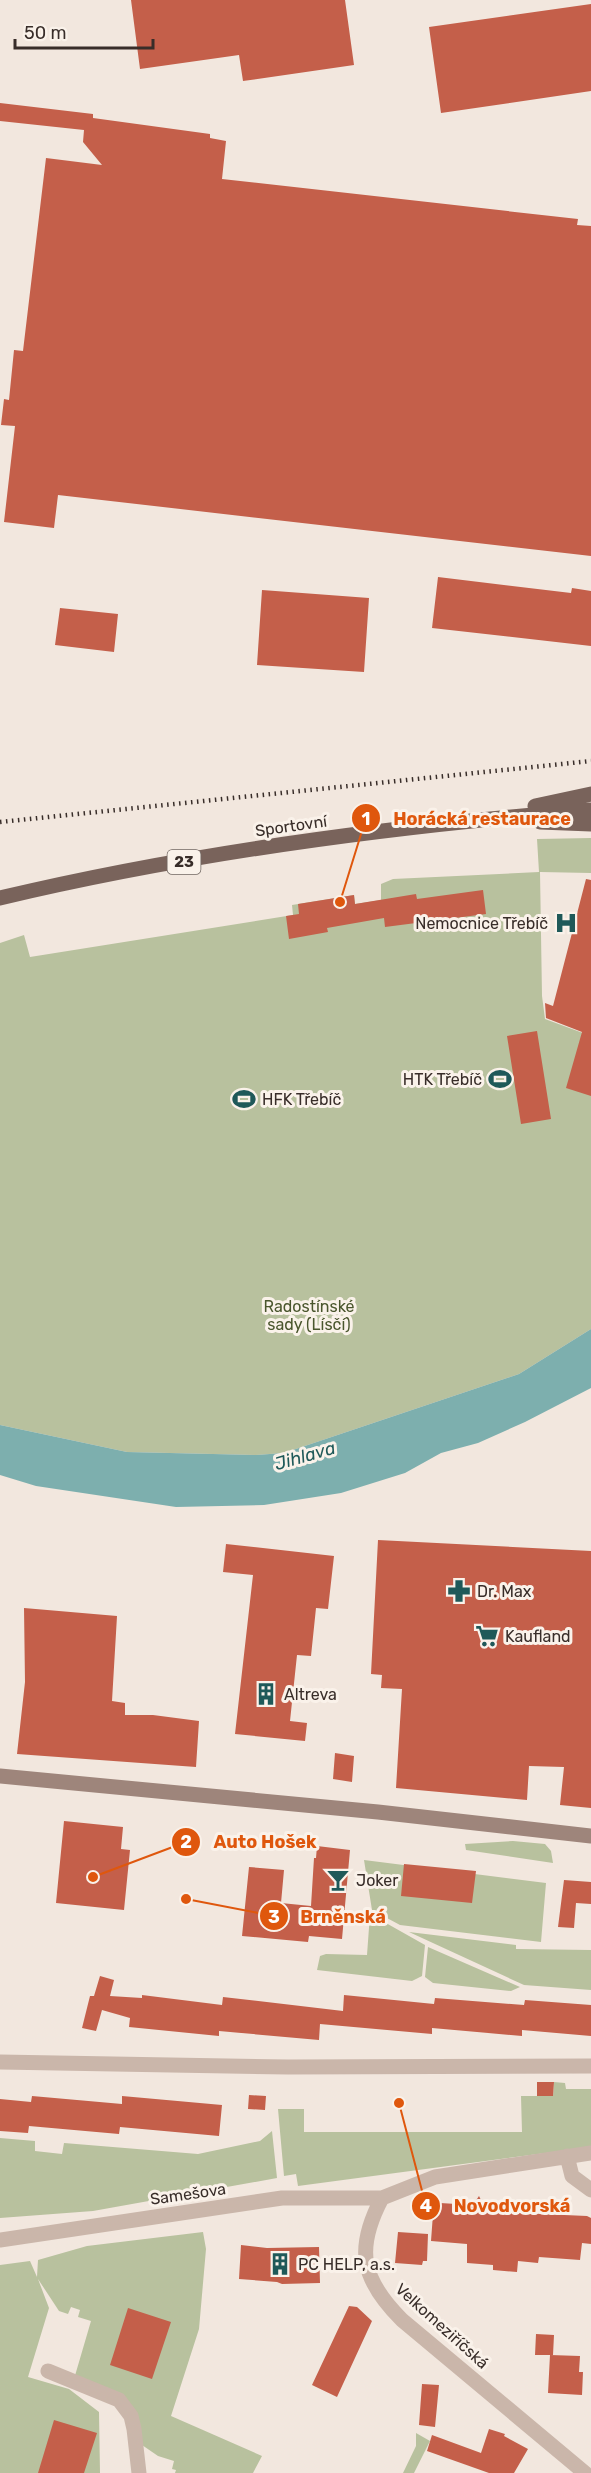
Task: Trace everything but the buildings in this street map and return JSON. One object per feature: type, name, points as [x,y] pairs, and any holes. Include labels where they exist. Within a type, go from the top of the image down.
[{"type":"main road","points":[[474,819],[591,794]]},
{"type":"main road","name":"Sportovní","points":[[0,898],[101,876],[298,842],[474,819],[591,810]]},
{"type":"main road","points":[[474,819],[591,824]]},
{"type":"street","points":[[0,1776],[355,1810],[591,1836]]},
{"type":"street","points":[[0,2062],[288,2067],[591,2066]]},
{"type":"street","points":[[382,2198],[435,2177],[591,2153]]},
{"type":"street","points":[[567,2156],[572,2176],[591,2190]]},
{"type":"street","name":"Samešova","points":[[0,2240],[282,2198],[382,2198]]},
{"type":"street","name":"Velkomeziříčská","points":[[382,2198],[374,2213],[365,2244],[366,2261],[373,2283],[383,2301],[585,2473]]},
{"type":"street","points":[[48,2371],[119,2400],[131,2416],[139,2473]]},
{"type":"green space","name":"Radostínské sady (Lísčí)","points":[[591,838],[591,873],[540,872],[542,996],[545,1019],[591,1036],[591,1329],[519,1374],[284,1453],[256,1455],[127,1452],[0,1425],[0,943],[24,935],[30,957],[293,915],[292,905],[354,895],[355,904],[381,900],[381,884],[393,879],[539,872],[537,839]]},
{"type":"green space","points":[[513,1841],[545,1844],[551,1851],[553,1863],[466,1850],[465,1844]]},
{"type":"green space","points":[[364,1860],[546,1883],[541,1942],[400,1925],[372,1910]]},
{"type":"green space","points":[[370,1914],[425,1945],[422,1976],[412,1981],[317,1970],[320,1956],[326,1954],[367,1955]]},
{"type":"green space","points":[[409,1932],[516,1945],[516,1949],[591,1950],[591,1990],[524,1985]]},
{"type":"green space","points":[[428,1947],[520,1987],[511,1991],[433,1983],[425,1977]]},
{"type":"green space","points":[[554,2082],[565,2083],[566,2089],[591,2089],[591,2147],[298,2186],[296,2174],[284,2176],[278,2109],[304,2109],[304,2132],[522,2132],[521,2096],[553,2096]]},
{"type":"green space","points":[[272,2131],[277,2178],[93,2211],[0,2218],[0,2138],[35,2141],[35,2151],[62,2154],[64,2143],[198,2154],[260,2141]]},
{"type":"green space","points":[[203,2232],[206,2249],[199,2329],[171,2416],[262,2456],[253,2473],[175,2473],[176,2470],[172,2469],[174,2461],[158,2456],[142,2445],[139,2421],[74,2379],[91,2321],[78,2317],[80,2310],[71,2307],[68,2314],[59,2311],[38,2279],[49,2308],[28,2377],[69,2389],[99,2412],[100,2473],[0,2473],[0,2265],[30,2261],[37,2277],[38,2260],[87,2246]]},
{"type":"green space","points":[[416,2433],[430,2441],[414,2473],[403,2473],[416,2446]]},
{"type":"water","name":"Jihlava","points":[[591,1329],[591,1388],[478,1443],[441,1453],[405,1473],[341,1493],[264,1505],[176,1507],[36,1486],[0,1475],[0,1425],[127,1452],[256,1455],[284,1453],[519,1374]]},
{"type":"railway","points":[[0,822],[591,761]]},
{"type":"place","name":"Horácká restaurace","points":[[340,902]]},
{"type":"place","name":"Nemocnice Třebíč","points":[[566,923]]},
{"type":"place","name":"HTK Třebíč","points":[[500,1079]]},
{"type":"place","name":"HFK Třebíč","points":[[244,1099]]},
{"type":"place","name":"Dr. Max","points":[[459,1591]]},
{"type":"place","name":"Kaufland","points":[[487,1636]]},
{"type":"place","name":"Altreva","points":[[266,1694]]},
{"type":"place","name":"Auto Hošek","points":[[93,1877]]},
{"type":"place","name":"Joker","points":[[338,1880]]},
{"type":"place","name":"Brněnská","points":[[186,1899]]},
{"type":"place","name":"Novodvorská","points":[[399,2103]]},
{"type":"place","name":"PC HELP, a.s.","points":[[280,2264]]}]
